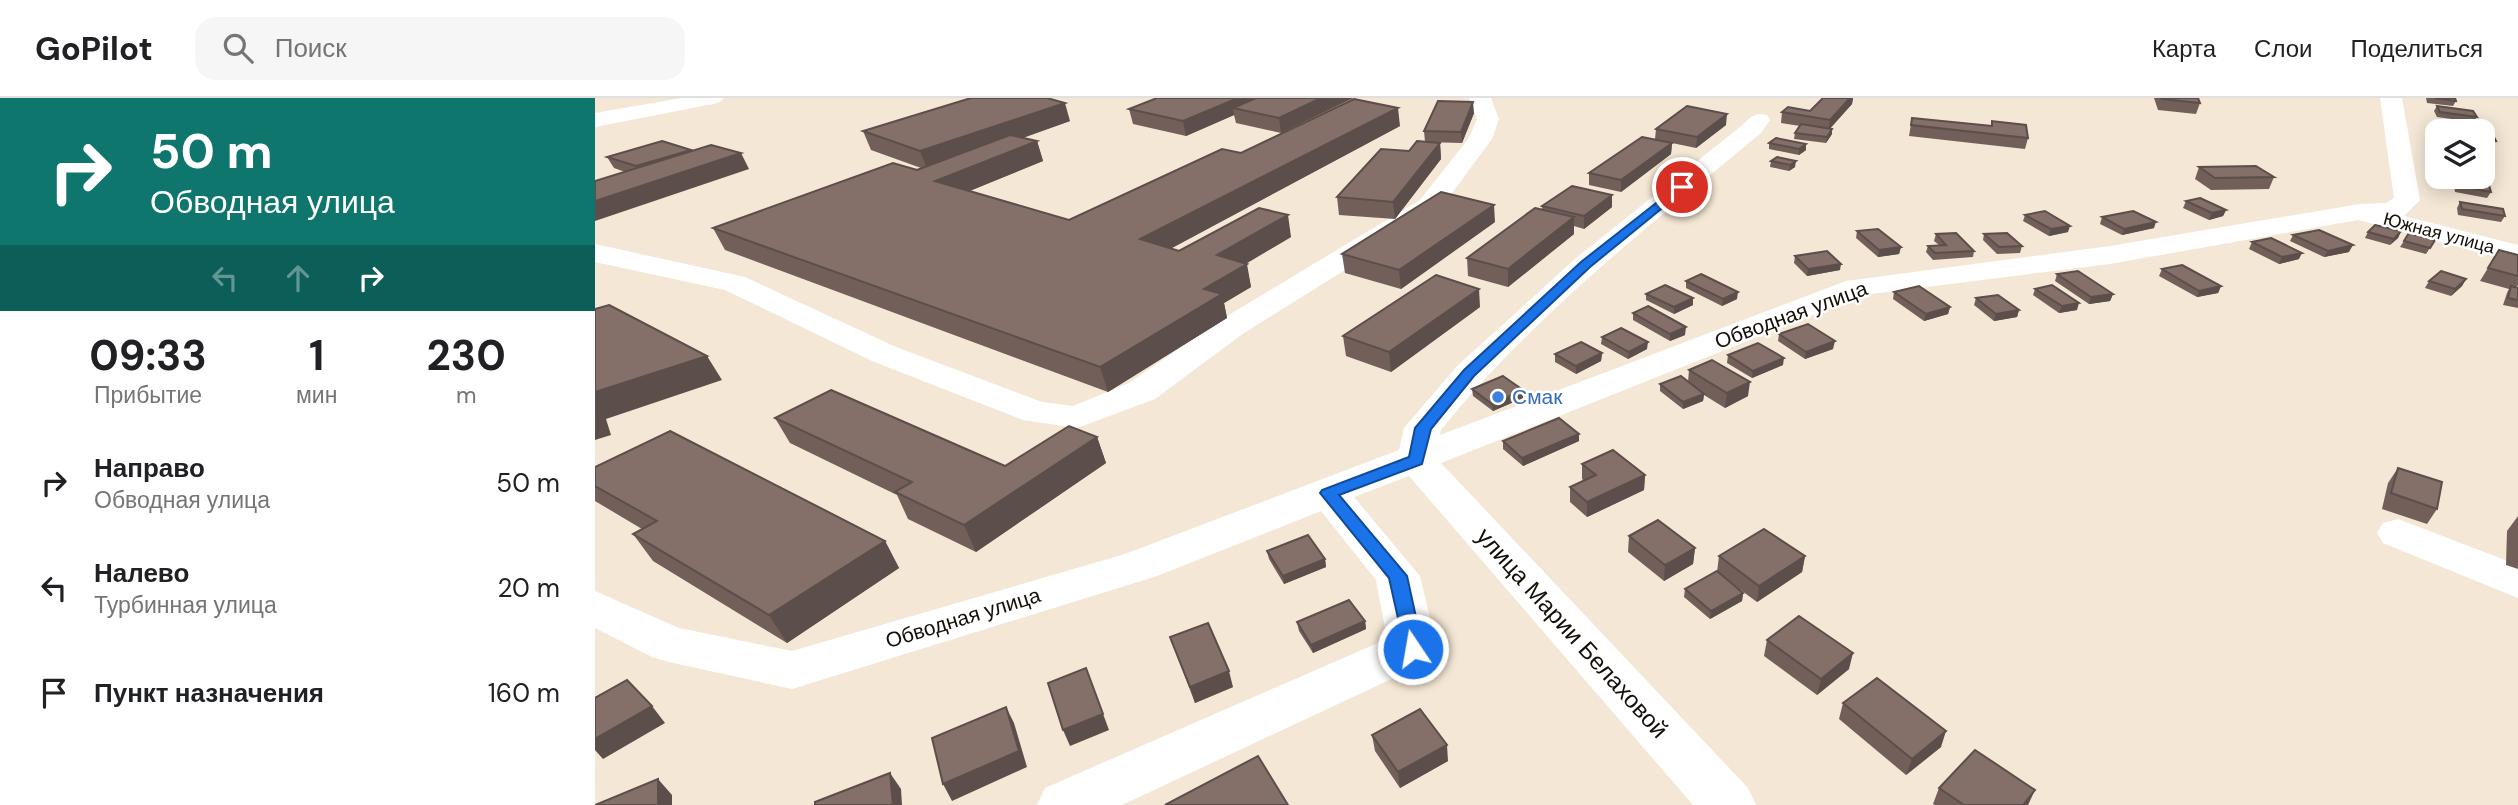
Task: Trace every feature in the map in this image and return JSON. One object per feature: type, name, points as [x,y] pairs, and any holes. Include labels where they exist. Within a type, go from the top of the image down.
[{"type":"street","points":[[595,120],[713,98]]},
{"type":"street","points":[[595,253],[734,283],[884,354],[1036,412],[1077,417],[1142,391],[1233,326],[1429,205],[1480,139],[1488,119],[1480,98]]},
{"type":"street","name":"Обводная улица","points":[[595,608],[669,645],[792,670],[1141,565],[1857,287],[2110,255],[2360,212],[2393,211],[2407,201],[2391,98]]},
{"type":"street","points":[[595,127],[638,114]]},
{"type":"street","points":[[1416,460],[1423,428],[1469,373],[1586,264],[1702,172],[1759,120]]},
{"type":"street","name":"Южная улица","points":[[2360,212],[2518,254]]},
{"type":"street","name":"улица Марии Белаховой","points":[[1416,460],[1728,805]]},
{"type":"street","points":[[1065,805],[1413,649],[1398,576],[1328,493]]},
{"type":"street","points":[[2398,533],[2518,582]]},
{"type":"building","points":[[971,98],[1047,98],[1065,103],[920,151],[863,131]]},
{"type":"building","points":[[1157,98],[1238,98],[1183,121],[1129,109]]},
{"type":"building","points":[[1256,98],[1321,98],[1279,118],[1233,108]]},
{"type":"building","points":[[1823,98],[1850,98],[1830,120],[1782,112],[1788,107],[1810,111]]},
{"type":"building","points":[[2198,98],[2200,103],[2162,99]]},
{"type":"building","points":[[1354,99],[1398,108],[1140,239],[1179,251],[1259,208],[1288,215],[1217,255],[1247,264],[1204,289],[1222,294],[1100,367],[713,228],[893,163],[917,170],[1010,135],[1037,141],[935,181],[1069,220],[1222,149],[1241,153]]},
{"type":"building","points":[[1438,101],[1473,102],[1461,132],[1424,131]]},
{"type":"building","points":[[1687,106],[1727,114],[1697,137],[1656,129]]},
{"type":"building","points":[[2437,106],[2473,111],[2477,117],[2440,112]]},
{"type":"building","points":[[1912,118],[1992,126],[1992,121],[2026,125],[2028,138],[1911,125]]},
{"type":"building","points":[[1801,124],[1832,129],[1827,137],[1795,133]]},
{"type":"building","points":[[1642,137],[1672,143],[1621,180],[1589,173]]},
{"type":"building","points":[[1776,138],[1806,144],[1799,149],[1769,143]]},
{"type":"building","points":[[662,141],[691,150],[636,166],[607,157]]},
{"type":"building","points":[[1417,141],[1440,143],[1393,202],[1337,197],[1381,149],[1409,151]]},
{"type":"building","points":[[711,145],[741,153],[595,201],[595,181]]},
{"type":"building","points":[[1777,157],[1796,161],[1790,165],[1771,161]]},
{"type":"building","points":[[2256,166],[2274,177],[2215,178],[2199,167]]},
{"type":"building","points":[[1572,186],[1612,195],[1584,216],[1542,206]]},
{"type":"building","points":[[1441,192],[1494,205],[1399,270],[1342,254]]},
{"type":"building","points":[[2200,198],[2226,210],[2212,213],[2186,201]]},
{"type":"building","points":[[2460,202],[2503,209],[2505,216],[2462,209]]},
{"type":"building","points":[[1535,208],[1574,217],[1508,269],[1467,258]]},
{"type":"building","points":[[2045,211],[2070,226],[2051,229],[2025,215]]},
{"type":"building","points":[[2133,211],[2156,222],[2124,229],[2102,217]]},
{"type":"building","points":[[2375,225],[2401,231],[2394,239],[2368,232]]},
{"type":"building","points":[[1878,229],[1901,247],[1879,250],[1857,231]]},
{"type":"building","points":[[2319,230],[2353,245],[2328,251],[2293,235]]},
{"type":"building","points":[[1956,233],[1974,251],[1935,253],[1928,246],[1946,245],[1936,234]]},
{"type":"building","points":[[2007,233],[2022,246],[1999,247],[1984,234]]},
{"type":"building","points":[[2409,233],[2435,240],[2430,248],[2404,241]]},
{"type":"building","points":[[2271,238],[2302,253],[2282,257],[2252,242]]},
{"type":"building","points":[[2499,250],[2518,255],[2518,276],[2488,268]]},
{"type":"building","points":[[1827,251],[1841,264],[1808,269],[1795,256]]},
{"type":"building","points":[[2182,265],[2221,286],[2199,291],[2162,269]]},
{"type":"building","points":[[2078,271],[2113,294],[2091,297],[2057,274]]},
{"type":"building","points":[[2441,271],[2466,279],[2455,289],[2429,281]]},
{"type":"building","points":[[1701,274],[1738,292],[1723,299],[1686,281]]},
{"type":"building","points":[[1436,275],[1479,289],[1389,352],[1343,336]]},
{"type":"building","points":[[1665,285],[1693,298],[1674,307],[1646,294]]},
{"type":"building","points":[[2052,285],[2079,303],[2062,306],[2035,289]]},
{"type":"building","points":[[1919,286],[1950,307],[1926,314],[1894,292]]},
{"type":"building","points":[[2511,286],[2518,288],[2518,300],[2508,298]]},
{"type":"building","points":[[1998,295],[2019,310],[1996,314],[1976,298]]},
{"type":"building","points":[[609,305],[707,356],[595,392],[595,309]]},
{"type":"building","points":[[1648,306],[1686,327],[1670,334],[1633,313]]},
{"type":"building","points":[[1808,324],[1835,341],[1806,352],[1779,334]]},
{"type":"building","points":[[1621,328],[1648,342],[1629,352],[1602,337]]},
{"type":"building","points":[[1581,342],[1602,353],[1576,366],[1555,354]]},
{"type":"building","points":[[1758,343],[1784,358],[1753,371],[1728,355]]},
{"type":"building","points":[[1712,360],[1750,382],[1727,393],[1689,370]]},
{"type":"building","points":[[1503,376],[1523,390],[1492,404],[1472,389]]},
{"type":"building","points":[[1681,376],[1704,394],[1683,402],[1660,384]]},
{"type":"building","points":[[831,390],[1005,466],[1069,426],[1097,437],[964,525],[895,492],[912,482],[775,418]]},
{"type":"building","points":[[1559,418],[1579,434],[1522,458],[1503,441]]},
{"type":"building","points":[[670,431],[885,541],[769,615],[633,534],[657,521],[595,486],[595,467]]},
{"type":"building","points":[[1613,450],[1645,475],[1587,502],[1570,487],[1596,475],[1582,464]]},
{"type":"building","points":[[2398,468],[2442,482],[2437,509],[2391,493]]},
{"type":"building","points":[[1658,520],[1695,548],[1665,565],[1629,536]]},
{"type":"building","points":[[1764,529],[1805,556],[1759,586],[1719,556]]},
{"type":"building","points":[[1308,535],[1325,559],[1283,576],[1267,551]]},
{"type":"building","points":[[1717,571],[1743,593],[1711,611],[1685,589]]},
{"type":"building","points":[[1349,600],[1365,621],[1311,645],[1297,622]]},
{"type":"building","points":[[1799,616],[1853,653],[1821,679],[1767,640]]},
{"type":"building","points":[[1208,623],[1229,671],[1190,687],[1170,637]]},
{"type":"building","points":[[1086,668],[1103,714],[1063,730],[1048,683]]},
{"type":"building","points":[[1877,678],[1946,731],[1912,759],[1843,703]]},
{"type":"building","points":[[627,680],[652,706],[595,739],[595,698]]},
{"type":"building","points":[[1006,707],[1019,751],[943,784],[932,738]]},
{"type":"building","points":[[1420,709],[1447,745],[1398,772],[1372,735]]},
{"type":"building","points":[[1975,750],[2035,790],[2023,805],[1964,805],[1939,788]]},
{"type":"building","points":[[1258,756],[1288,805],[1165,805]]},
{"type":"building","points":[[890,773],[893,805],[815,805],[815,802]]},
{"type":"building","points":[[658,779],[658,805],[595,805]]},
{"type":"place","name":"Смак","points":[[1498,397]]},
{"type":"route","points":[[1413,649],[1398,576],[1328,493],[1416,460],[1423,428],[1469,373],[1586,264],[1682,187]]}]
